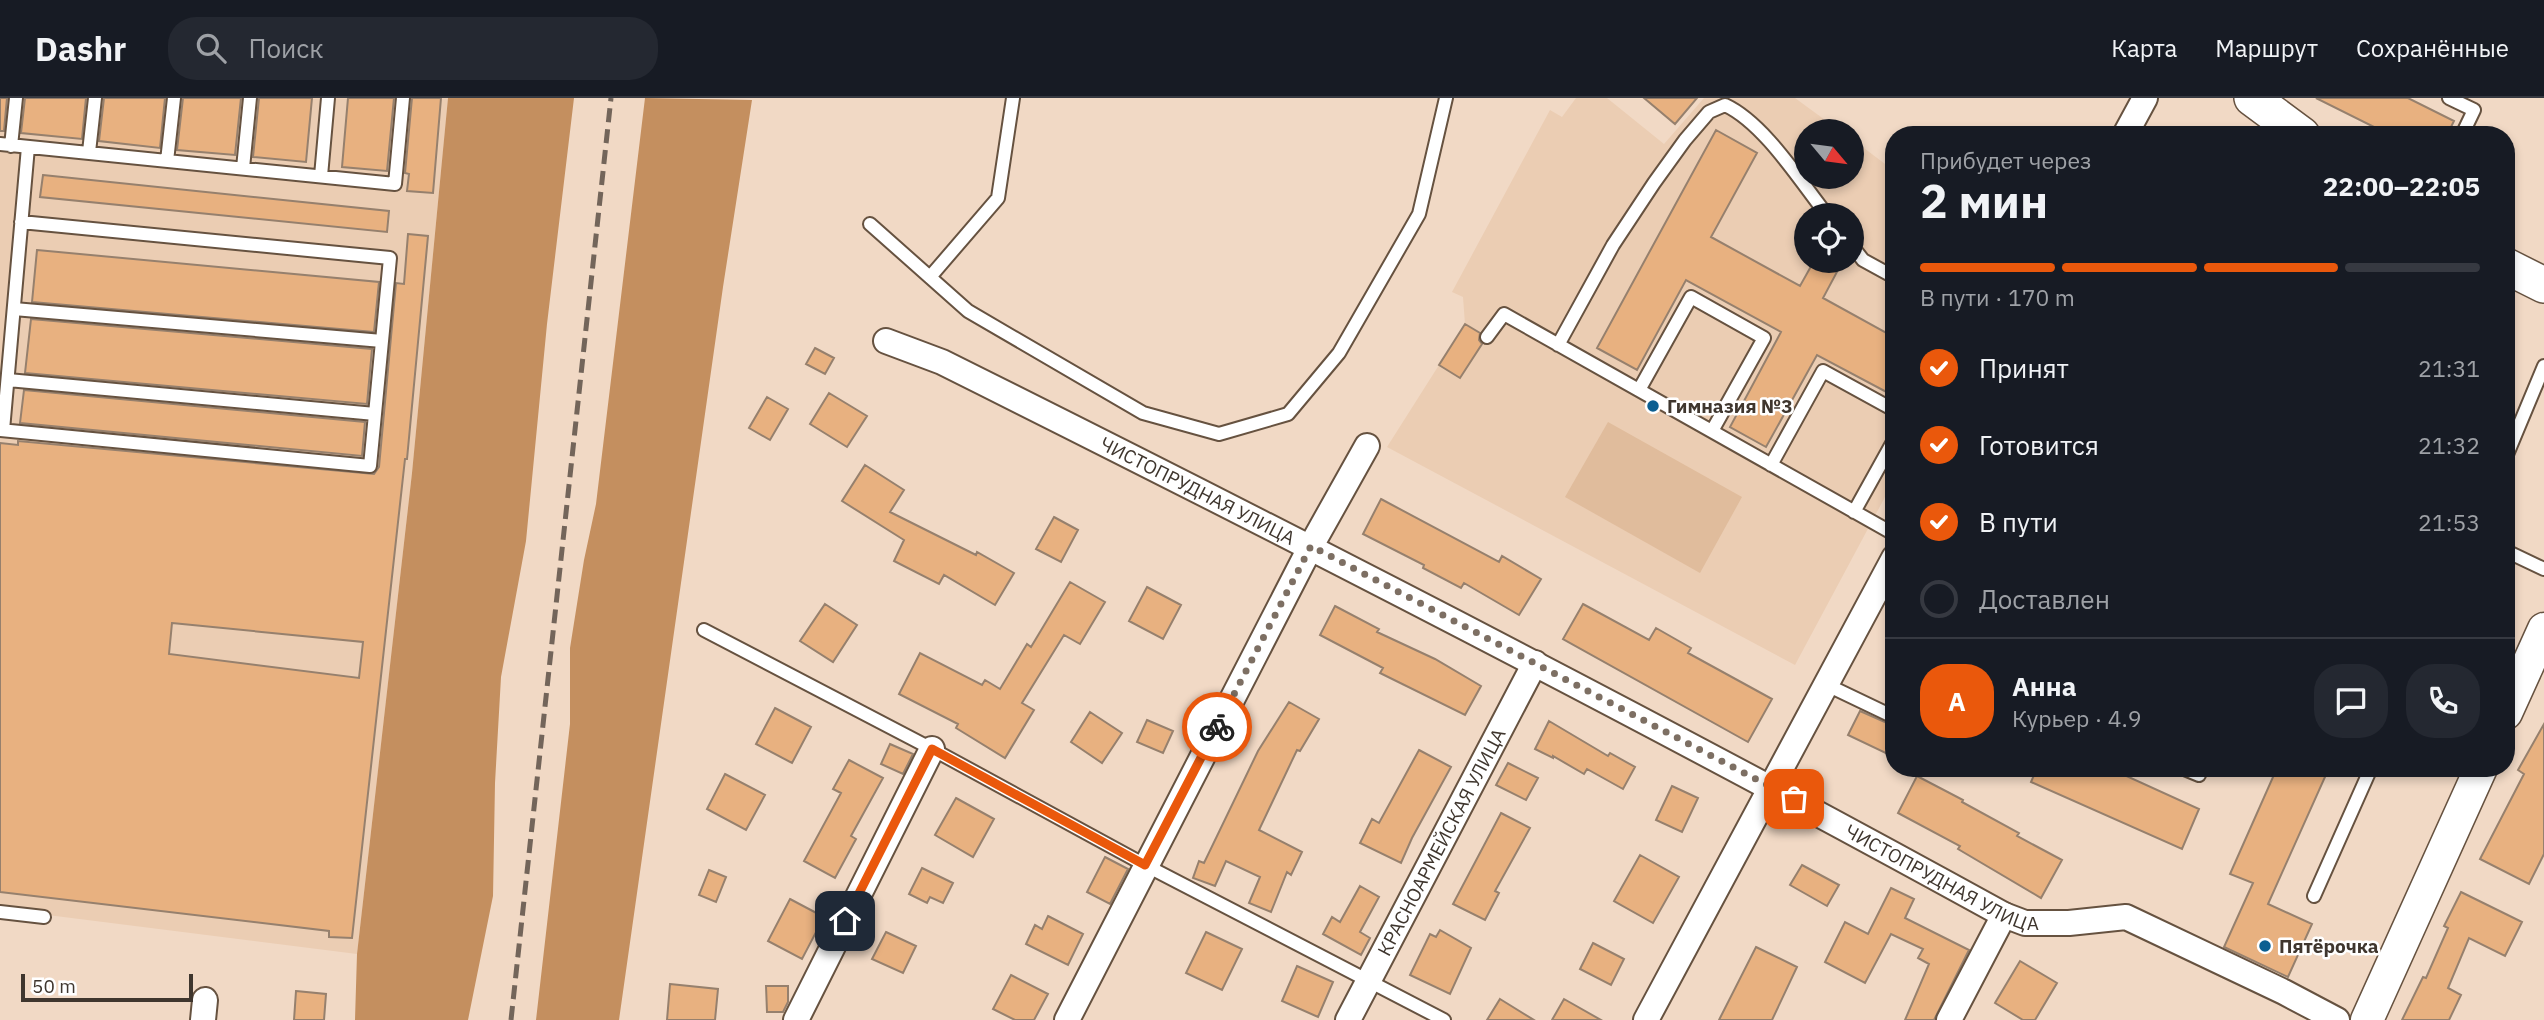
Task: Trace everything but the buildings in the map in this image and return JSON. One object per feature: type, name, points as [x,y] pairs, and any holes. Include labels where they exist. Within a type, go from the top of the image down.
[{"type":"main road","points":[[2252,98],[2290,126]]},
{"type":"main road","points":[[2515,270],[2544,285]]},
{"type":"street","points":[[2130,126],[2145,98]]},
{"type":"street","name":"ЧИСТОПРУДНАЯ УЛИЦА","points":[[886,341],[942,362],[1311,546],[1770,786],[2004,915],[2025,923],[2070,923],[2126,917],[2337,1020]]},
{"type":"street","points":[[1067,1020],[1311,546],[1367,446]]},
{"type":"street","points":[[1646,1020],[1885,574]]},
{"type":"street","points":[[2515,693],[2544,629]]},
{"type":"street","name":"КРАСНОАРМЕЙСКАЯ УЛИЦА","points":[[1348,1020],[1535,663]]},
{"type":"street","points":[[796,1020],[932,749]]},
{"type":"street","points":[[2367,1020],[2477,777]]},
{"type":"street","points":[[1949,1020],[2004,915]]},
{"type":"lane","points":[[16,98],[5,145],[396,184],[403,98]]},
{"type":"lane","points":[[89,152],[95,98]]},
{"type":"lane","points":[[167,161],[174,98]]},
{"type":"lane","points":[[243,168],[250,98]]},
{"type":"lane","points":[[321,176],[328,98]]},
{"type":"lane","points":[[930,277],[998,198],[1013,98]]},
{"type":"lane","points":[[870,224],[968,311],[1143,413],[1219,434],[1288,414],[1339,353],[1419,214],[1446,98]]},
{"type":"lane","points":[[2449,98],[2474,110],[2466,126]]},
{"type":"lane","points":[[1558,345],[1620,235],[1685,140],[1709,113],[1725,105],[1742,113],[1761,132],[1818,203]]},
{"type":"lane","points":[[21,222],[390,258],[370,466],[2,430],[8,380],[21,222],[28,147]]},
{"type":"lane","points":[[1864,262],[1885,272]]},
{"type":"lane","points":[[1639,390],[1690,297],[1764,338],[1712,432]]},
{"type":"lane","points":[[14,309],[382,341]]},
{"type":"lane","points":[[1487,337],[1504,314],[1885,529]]},
{"type":"lane","points":[[2515,435],[2544,366]]},
{"type":"lane","points":[[1771,465],[1823,371],[1885,405]]},
{"type":"lane","points":[[8,380],[375,414]]},
{"type":"lane","points":[[1854,512],[1885,456]]},
{"type":"lane","points":[[2515,555],[2544,569]]},
{"type":"lane","points":[[704,630],[932,749],[1145,865],[1444,1020]]},
{"type":"lane","points":[[1825,684],[1885,713]]},
{"type":"lane","points":[[2314,896],[2367,777]]},
{"type":"lane","points":[[0,912],[44,917]]},
{"type":"shaded area","points":[[0,98],[448,98],[412,473],[357,954],[0,909]]},
{"type":"shaded area","points":[[448,98],[574,98],[547,324],[526,541],[501,677],[495,783],[493,896],[468,1020],[355,1020],[357,954],[412,473]]},
{"type":"shaded area","points":[[645,98],[752,100],[619,1020],[536,1020],[570,724],[570,648],[596,504]]},
{"type":"shaded area","name":"Гимназия №3","points":[[1576,98],[1607,98],[1664,144],[1704,98],[1795,98],[1824,119],[1794,119],[1794,189],[1864,189],[1864,148],[1885,164],[1885,497],[1795,665],[1387,447],[1465,324],[1463,297],[1452,292],[1550,110],[1562,117]]},
{"type":"shaded area","points":[[1608,422],[1742,497],[1700,573],[1565,497]]},
{"type":"railway","points":[[511,1020],[611,98]]},
{"type":"way so far","points":[[1217,727],[1311,546],[1794,799]]},
{"type":"place","name":"Гимназия №3","points":[[1653,406]]},
{"type":"place","name":"Пятёрочка","points":[[2265,946]]},
{"type":"route","points":[[845,921],[932,749],[1145,865],[1217,727]]}]
